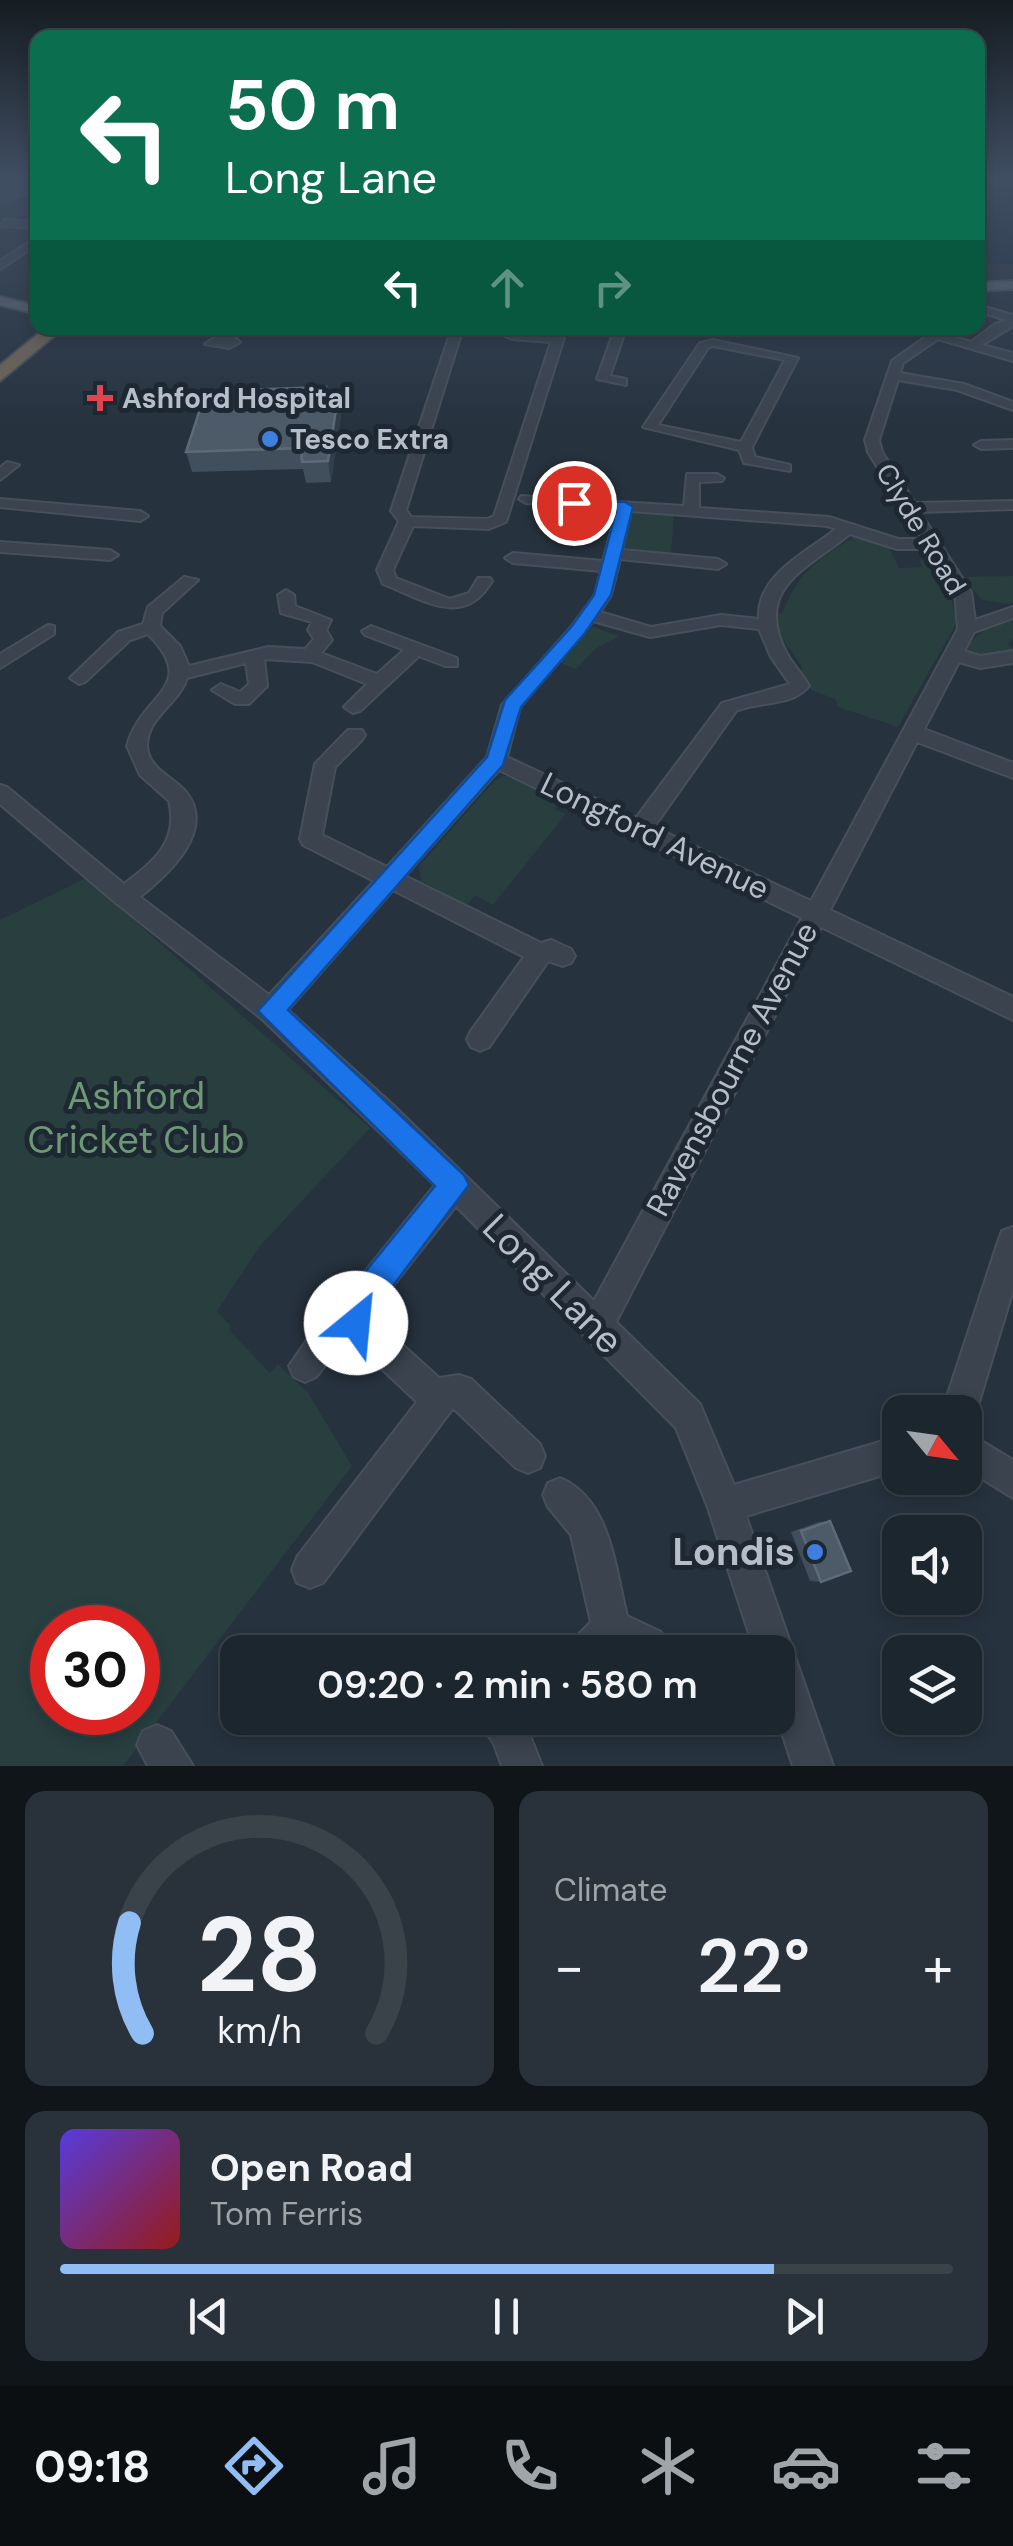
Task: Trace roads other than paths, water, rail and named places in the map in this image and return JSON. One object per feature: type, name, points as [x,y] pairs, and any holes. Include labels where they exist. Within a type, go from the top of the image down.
[{"type":"highway","points":[[0,358],[30,334]]},
{"type":"highway","points":[[0,375],[47,335]]},
{"type":"main road","points":[[985,287],[1013,285]]},
{"type":"street","points":[[985,307],[998,306]]},
{"type":"street","points":[[985,310],[1013,320]]},
{"type":"street","points":[[974,345],[998,326],[1013,320]]},
{"type":"street","points":[[455,335],[398,510],[407,520],[489,524],[501,518],[558,335]]},
{"type":"street","points":[[618,335],[603,379],[622,382]]},
{"type":"street","name":"Clyde Road","points":[[935,335],[898,360],[872,440],[874,452],[966,600],[967,629]]},
{"type":"street","points":[[939,335],[1013,356]]},
{"type":"street","points":[[745,447],[650,427],[704,345],[752,343],[792,358],[745,447],[749,460],[786,468]]},
{"type":"street","points":[[893,376],[960,386],[1013,406]]},
{"type":"street","points":[[981,445],[1013,444]]},
{"type":"street","points":[[0,476],[12,465]]},
{"type":"street","points":[[692,512],[692,476],[717,478]]},
{"type":"street","points":[[526,499],[829,522],[897,544],[932,544]]},
{"type":"street","points":[[0,503],[140,516]]},
{"type":"street","points":[[912,508],[1013,505]]},
{"type":"street","points":[[271,1011],[496,760],[512,705],[603,595],[625,507]]},
{"type":"street","points":[[407,520],[385,570],[397,586],[446,609],[476,596],[484,581]]},
{"type":"street","points":[[641,828],[728,706],[740,699],[794,692],[800,686],[778,653],[766,624],[766,606],[779,580],[849,528]]},
{"type":"street","points":[[0,547],[110,556]]},
{"type":"street","points":[[513,558],[718,564]]},
{"type":"street","points":[[151,626],[154,611],[190,580]]},
{"type":"street","points":[[286,595],[287,609],[322,620],[318,630],[323,640],[310,654]]},
{"type":"street","points":[[966,600],[1007,612]]},
{"type":"street","points":[[967,629],[1007,612]]},
{"type":"street","points":[[589,614],[650,632],[721,620],[766,624]]},
{"type":"street","points":[[124,897],[170,860],[183,839],[179,798],[144,766],[138,744],[147,718],[173,691],[182,673],[176,647],[151,626]]},
{"type":"street","points":[[79,678],[124,636],[151,626]]},
{"type":"street","name":"Ravensbourne Avenue","points":[[596,1328],[813,912],[967,629]]},
{"type":"street","points":[[3,657],[48,630]]},
{"type":"street","points":[[371,631],[450,662]]},
{"type":"street","points":[[353,707],[416,649]]},
{"type":"street","points":[[182,673],[203,671],[254,655],[310,654],[379,682]]},
{"type":"street","points":[[953,654],[980,662],[1013,658]]},
{"type":"street","points":[[221,690],[234,706],[258,686],[254,655]]},
{"type":"street","points":[[911,732],[1013,771]]},
{"type":"street","points":[[355,735],[324,764],[311,839],[552,955],[480,1039]]},
{"type":"street","name":"Longford Avenue","points":[[496,760],[1013,1009]]},
{"type":"street","name":"Long Lane","points":[[0,792],[124,897],[271,1011],[688,1416],[724,1505],[768,1635]]},
{"type":"street","points":[[356,1323],[363,1299],[454,1185]]},
{"type":"street","points":[[965,1395],[1013,1242]]},
{"type":"street","points":[[305,1366],[335,1328],[356,1323]]},
{"type":"street","points":[[356,1323],[439,1400]]},
{"type":"street","points":[[310,1570],[446,1391],[459,1391],[528,1456]]},
{"type":"street","points":[[724,1505],[882,1458]]},
{"type":"street","points":[[982,1460],[1013,1481]]},
{"type":"street","points":[[560,1494],[587,1526],[598,1635]]},
{"type":"street","points":[[795,1713],[813,1766]]},
{"type":"place","name":"Ashford Hospital","points":[[100,398]]},
{"type":"place","name":"Tesco Extra","points":[[270,439]]},
{"type":"place","name":"Londis","points":[[815,1552]]},
{"type":"park label","name":"Ashford Cricket Club","points":[[136,1118]]}]
